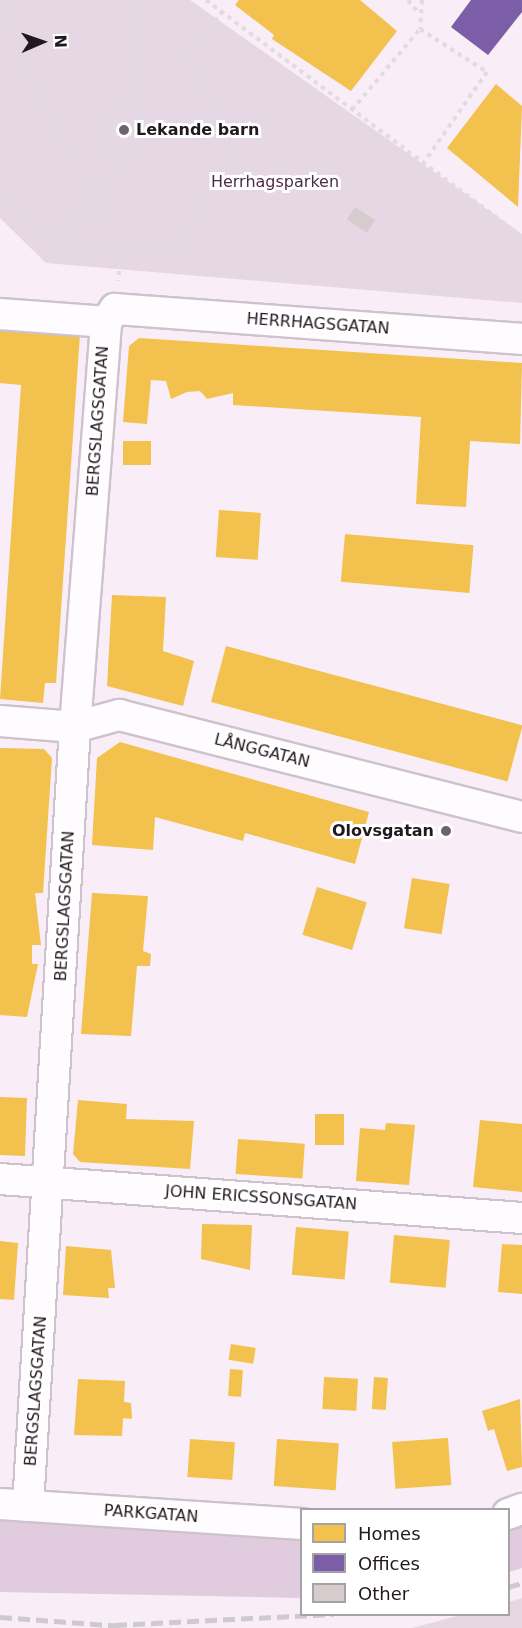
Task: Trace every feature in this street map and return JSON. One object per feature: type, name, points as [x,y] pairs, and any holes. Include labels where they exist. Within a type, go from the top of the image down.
[{"type":"street","name":"HERRHAGSGATAN","points":[[0,314],[110,315],[522,339]]},
{"type":"street","name":"BERGSLAGSGATAN","points":[[14,1505],[49,1182],[75,727],[110,315]]},
{"type":"street","name":"LÅNGGATAN","points":[[0,721],[75,727],[119,715],[522,817]]},
{"type":"street","name":"JOHN ERICSSONSGATAN","points":[[0,1179],[522,1218]]},
{"type":"street","name":"PARKGATAN","points":[[14,1505],[300,1524]]},
{"type":"path","points":[[15,0],[14,33],[36,99],[99,197],[121,253],[110,315]]},
{"type":"path","points":[[130,106],[131,0]]},
{"type":"path","points":[[206,0],[352,110],[425,161],[522,236]]},
{"type":"path","points":[[408,0],[417,11],[420,29],[487,72],[425,161]]},
{"type":"path","points":[[417,11],[422,0]]},
{"type":"path","points":[[0,193],[51,247],[154,254],[184,245],[228,146],[187,57],[222,12]]},
{"type":"path","points":[[352,110],[420,29]]},
{"type":"path","points":[[130,106],[145,118],[148,130],[144,146],[123,157],[104,149],[98,136],[101,118],[114,107],[130,106]]},
{"type":"path","points":[[51,247],[123,173],[123,157]]},
{"type":"green space","name":"Herrhagsparken","points":[[0,0],[190,0],[522,234],[522,303],[46,263],[0,218]]},
{"type":"green space","points":[[522,1598],[522,1628],[412,1628],[457,1616],[510,1616],[510,1602]]},
{"type":"shaded area","points":[[0,1510],[300,1532],[300,1598],[0,1592]]},
{"type":"shaded area","points":[[522,1519],[522,1568],[510,1572],[510,1524]]},
{"type":"building: Homes","points":[[239,0],[360,0],[397,31],[351,91],[272,39],[274,35],[235,5]]},
{"type":"building: Homes","points":[[496,84],[522,106],[518,207],[447,148]]},
{"type":"building: Homes","points":[[0,329],[80,334],[56,683],[45,683],[43,703],[0,699],[21,385],[0,383]]},
{"type":"building: Homes","points":[[139,338],[522,363],[520,444],[470,441],[466,507],[416,504],[421,417],[233,405],[233,393],[207,399],[200,391],[187,392],[171,399],[166,381],[151,380],[147,424],[123,422],[129,346]]},
{"type":"building: Homes","points":[[123,441],[151,441],[151,465],[123,465]]},
{"type":"building: Homes","points":[[219,510],[261,513],[258,560],[216,557]]},
{"type":"building: Homes","points":[[345,534],[474,545],[469,593],[341,582]]},
{"type":"building: Homes","points":[[112,595],[166,597],[163,651],[194,661],[183,706],[107,686]]},
{"type":"building: Homes","points":[[226,646],[522,725],[508,781],[211,702]]},
{"type":"building: Homes","points":[[120,742],[369,812],[355,864],[245,833],[243,841],[155,817],[153,850],[92,845],[97,758]]},
{"type":"building: Homes","points":[[0,748],[44,749],[52,758],[43,893],[35,893],[41,945],[32,945],[32,964],[38,964],[27,1017],[0,1015]]},
{"type":"building: Homes","points":[[412,878],[450,884],[442,934],[404,928]]},
{"type":"building: Homes","points":[[317,887],[367,902],[352,950],[302,935]]},
{"type":"building: Homes","points":[[92,893],[148,896],[143,951],[151,954],[150,966],[137,966],[131,1036],[81,1034]]},
{"type":"building: Homes","points":[[0,1097],[27,1098],[25,1156],[0,1155]]},
{"type":"building: Homes","points":[[78,1100],[127,1104],[126,1119],[194,1121],[190,1169],[80,1162],[73,1154]]},
{"type":"building: Homes","points":[[315,1114],[344,1114],[344,1145],[315,1145]]},
{"type":"building: Homes","points":[[480,1120],[522,1124],[522,1192],[473,1187]]},
{"type":"building: Homes","points":[[386,1123],[415,1125],[409,1185],[356,1181],[360,1128],[385,1130]]},
{"type":"building: Homes","points":[[238,1139],[305,1144],[302,1179],[236,1174]]},
{"type":"building: Homes","points":[[202,1224],[252,1225],[250,1270],[201,1259]]},
{"type":"building: Homes","points":[[296,1227],[349,1232],[345,1279],[292,1275]]},
{"type":"building: Homes","points":[[394,1235],[450,1240],[446,1288],[390,1283]]},
{"type":"building: Homes","points":[[0,1241],[18,1243],[14,1300],[0,1299]]},
{"type":"building: Homes","points":[[502,1244],[522,1245],[522,1294],[498,1292]]},
{"type":"building: Homes","points":[[66,1246],[111,1250],[115,1288],[108,1288],[109,1298],[63,1295]]},
{"type":"building: Homes","points":[[231,1344],[256,1348],[253,1364],[228,1360]]},
{"type":"building: Homes","points":[[230,1369],[243,1370],[241,1397],[228,1396]]},
{"type":"building: Homes","points":[[324,1377],[358,1379],[356,1411],[322,1409]]},
{"type":"building: Homes","points":[[374,1377],[388,1378],[386,1410],[372,1409]]},
{"type":"building: Homes","points":[[78,1379],[125,1381],[124,1402],[131,1403],[132,1419],[123,1418],[122,1436],[74,1435]]},
{"type":"building: Homes","points":[[520,1399],[522,1467],[507,1471],[494,1429],[488,1431],[482,1411]]},
{"type":"building: Homes","points":[[448,1438],[451,1485],[395,1489],[392,1442]]},
{"type":"building: Homes","points":[[190,1439],[235,1442],[232,1480],[187,1477]]},
{"type":"building: Homes","points":[[277,1439],[339,1443],[336,1490],[274,1486]]},
{"type":"building: Offices","points":[[471,0],[522,0],[522,12],[488,55],[451,27]]},
{"type":"building: Other","points":[[355,207],[375,220],[367,233],[347,220]]},
{"type":"railway","points":[[510,1586],[522,1583]]},
{"type":"railway","points":[[115,1625],[300,1616]]},
{"type":"railway","points":[[0,1617],[123,1626]]},
{"type":"place","name":"Lekande barn","points":[[124,130]]},
{"type":"place","name":"Olovsgatan","points":[[446,831]]}]
